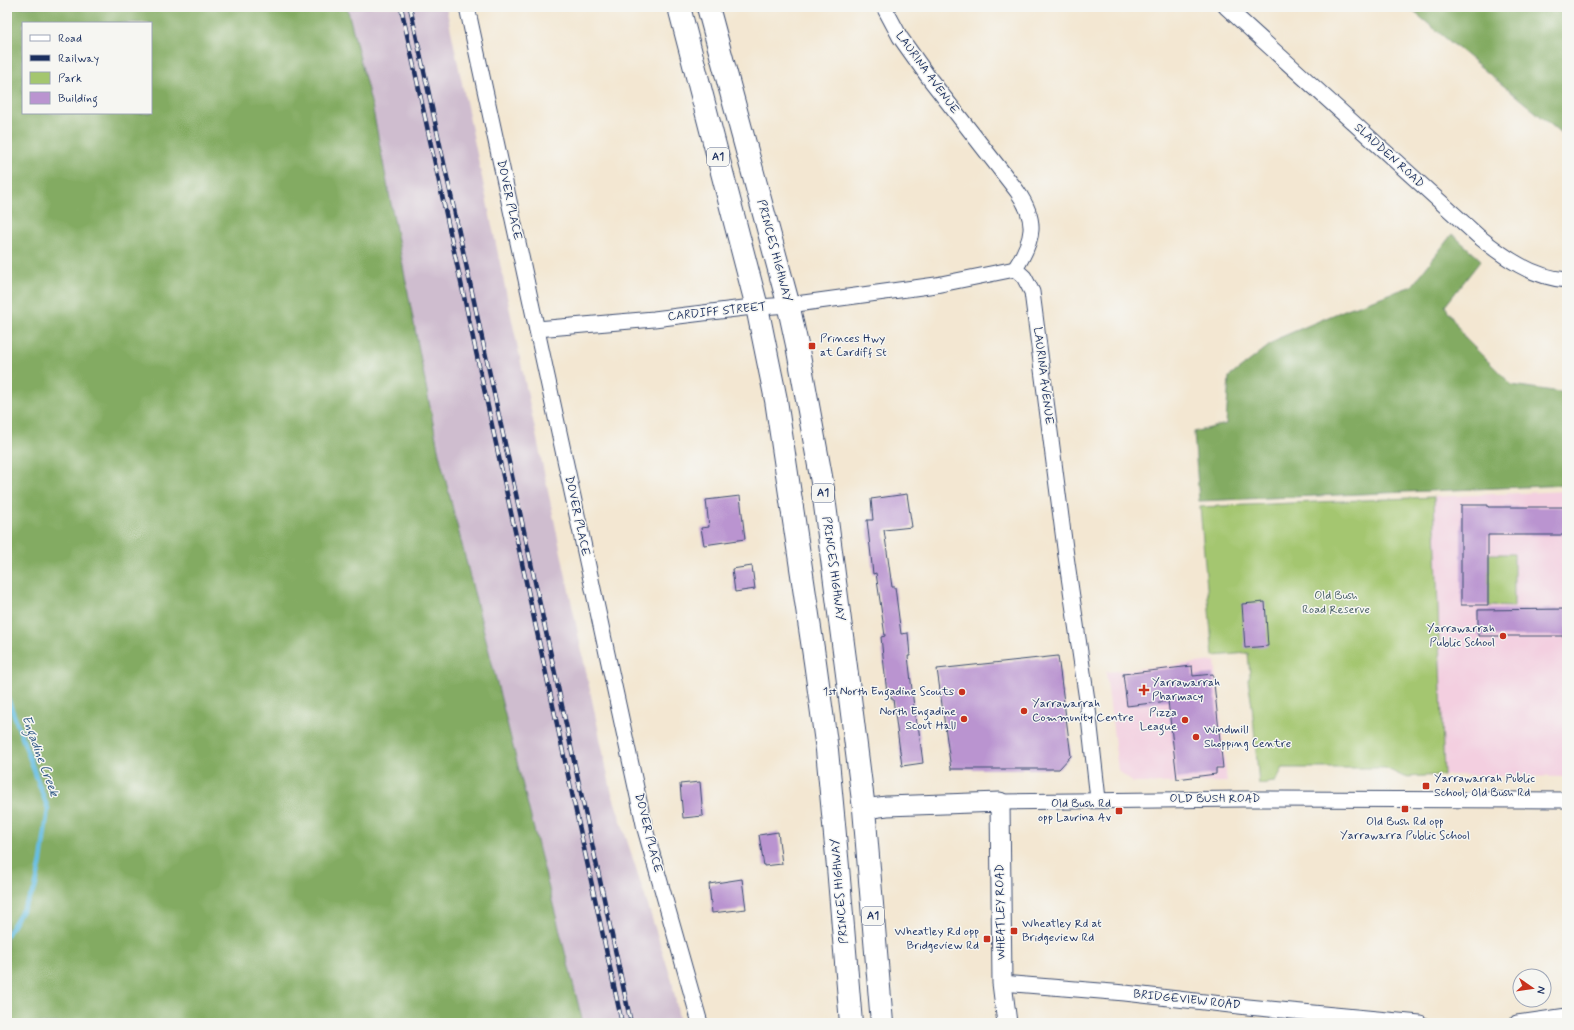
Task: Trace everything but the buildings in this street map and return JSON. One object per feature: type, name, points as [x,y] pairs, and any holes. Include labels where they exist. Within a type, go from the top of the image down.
[{"type":"highway","name":"PRINCES HIGHWAY","points":[[679,7],[757,307],[776,400],[827,750],[851,1023]]},
{"type":"highway","name":"PRINCES HIGHWAY","points":[[708,7],[789,305],[798,345],[822,482],[864,809],[882,1023]]},
{"type":"highway","points":[[827,750],[838,775],[864,809],[853,825],[851,836],[866,1007],[864,1023]]},
{"type":"street","name":"DOVER PLACE","points":[[466,7],[645,829],[700,1023]]},
{"type":"street","name":"LAURINA AVENUE","points":[[884,7],[908,49],[1017,191],[1028,210],[1030,217],[1031,235],[1023,256],[1015,269],[1024,277],[1032,292],[1066,556],[1088,700],[1098,799]]},
{"type":"street","name":"SLADDEN ROAD","points":[[1226,7],[1478,236],[1501,254],[1529,270],[1555,279],[1567,280]]},
{"type":"street","name":"CARDIFF STREET","points":[[537,329],[789,305],[936,285],[1015,269]]},
{"type":"street","name":"OLD BUSH ROAD","points":[[864,809],[887,806],[1098,799],[1567,800]]},
{"type":"street","name":"WHEATLEY ROAD","points":[[1000,802],[1002,983],[1007,1023]]},
{"type":"street","name":"BRIDGEVIEW ROAD","points":[[1002,983],[1125,993],[1248,1007],[1420,1023]]},
{"type":"street","points":[[1517,1023],[1567,1016]]},
{"type":"shaded area","points":[[347,7],[446,7],[611,790],[672,981],[680,1023],[583,1023],[439,454],[373,110]]},
{"type":"shaded area","name":"Yarrawarrah Public School","points":[[1567,491],[1567,777],[1444,775],[1434,497]]},
{"type":"shaded area","points":[[1215,661],[1227,782],[1133,783],[1118,770],[1106,672]]},
{"type":"green space","points":[[7,7],[347,7],[373,110],[439,454],[583,1023],[7,1023]]},
{"type":"green space","points":[[1408,7],[1567,7],[1567,138]]},
{"type":"green space","points":[[1452,234],[1481,260],[1445,306],[1465,338],[1512,385],[1567,393],[1567,485],[1199,501],[1194,432],[1226,424],[1229,377],[1279,338],[1347,309],[1412,286]]},
{"type":"green space","name":"Old Bush Road Reserve","points":[[1434,497],[1444,775],[1404,777],[1385,768],[1283,768],[1275,782],[1259,784],[1252,706],[1248,680],[1250,676],[1248,653],[1213,656],[1200,507]]},
{"type":"green space","points":[[1489,554],[1514,554],[1514,607],[1489,606]]},
{"type":"waterway","name":"Engadine Creek","points":[[7,696],[48,809],[41,861],[35,889],[7,935]]},
{"type":"railway","points":[[401,7],[622,1023]]},
{"type":"railway","points":[[410,7],[631,1023]]},
{"type":"place","name":"Princes Hwy at Cardiff St","points":[[812,346]]},
{"type":"place","name":"Yarrawarrah Public School","points":[[1503,636]]},
{"type":"place","name":"Yarrawarrah Pharmacy","points":[[1144,690]]},
{"type":"place","name":"1st North Engadine Scouts","points":[[962,692]]},
{"type":"place","name":"Yarrawarrah Community Centre","points":[[1024,711]]},
{"type":"place","name":"North Engadine Scout Hall","points":[[964,719]]},
{"type":"place","name":"Pizza League","points":[[1185,720]]},
{"type":"place","name":"Windmill Shopping Centre","points":[[1196,737]]},
{"type":"place","name":"Yarrawarrah Public School, Old Bush Rd","points":[[1426,786]]},
{"type":"place","name":"Old Bush Rd opp Yarrawarra Public School","points":[[1405,809]]},
{"type":"place","name":"Old Bush Rd opp Laurina Av","points":[[1119,811]]},
{"type":"place","name":"Wheatley Rd at Bridgeview Rd","points":[[1014,931]]},
{"type":"place","name":"Wheatley Rd opp Bridgeview Rd","points":[[987,939]]}]
